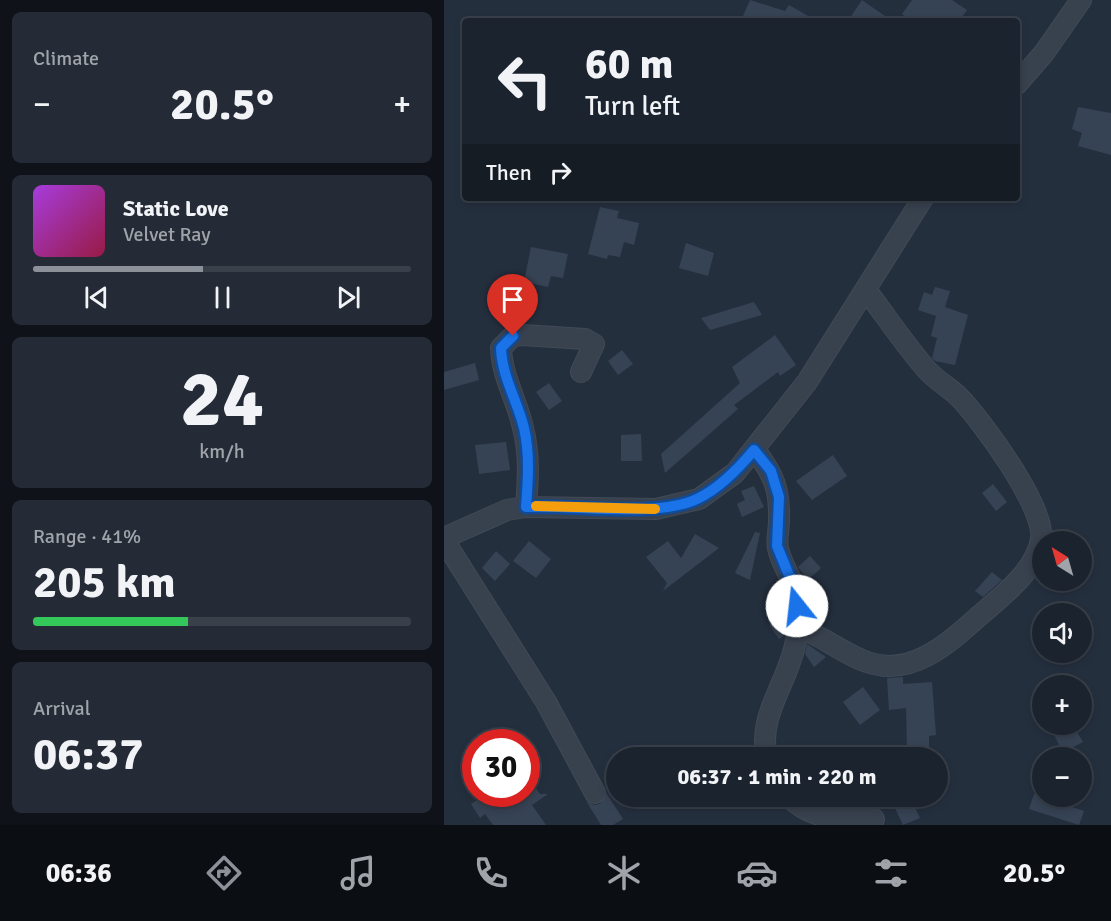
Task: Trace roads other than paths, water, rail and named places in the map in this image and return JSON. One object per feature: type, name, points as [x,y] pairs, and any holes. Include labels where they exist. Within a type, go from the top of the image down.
[{"type":"street","points":[[1020,81],[1044,53],[1081,0]]},
{"type":"street","points":[[595,793],[546,702],[444,539],[507,510],[526,507],[656,509],[699,499],[735,473],[807,382],[922,201]]},
{"type":"street","points":[[798,627],[814,633],[867,662],[884,666],[906,665],[952,640],[1010,587],[1029,567],[1041,538],[1041,520],[1035,505],[1007,462],[958,397],[926,368],[866,290]]},
{"type":"street","points":[[526,507],[529,477],[524,430],[502,366],[501,348],[513,336],[522,335],[585,339],[594,344],[581,372]]},
{"type":"street","points":[[754,450],[771,471],[779,497],[777,546],[795,590],[798,627],[783,684],[766,718],[764,747]]},
{"type":"street","points":[[799,807],[822,817],[874,819]]}]
